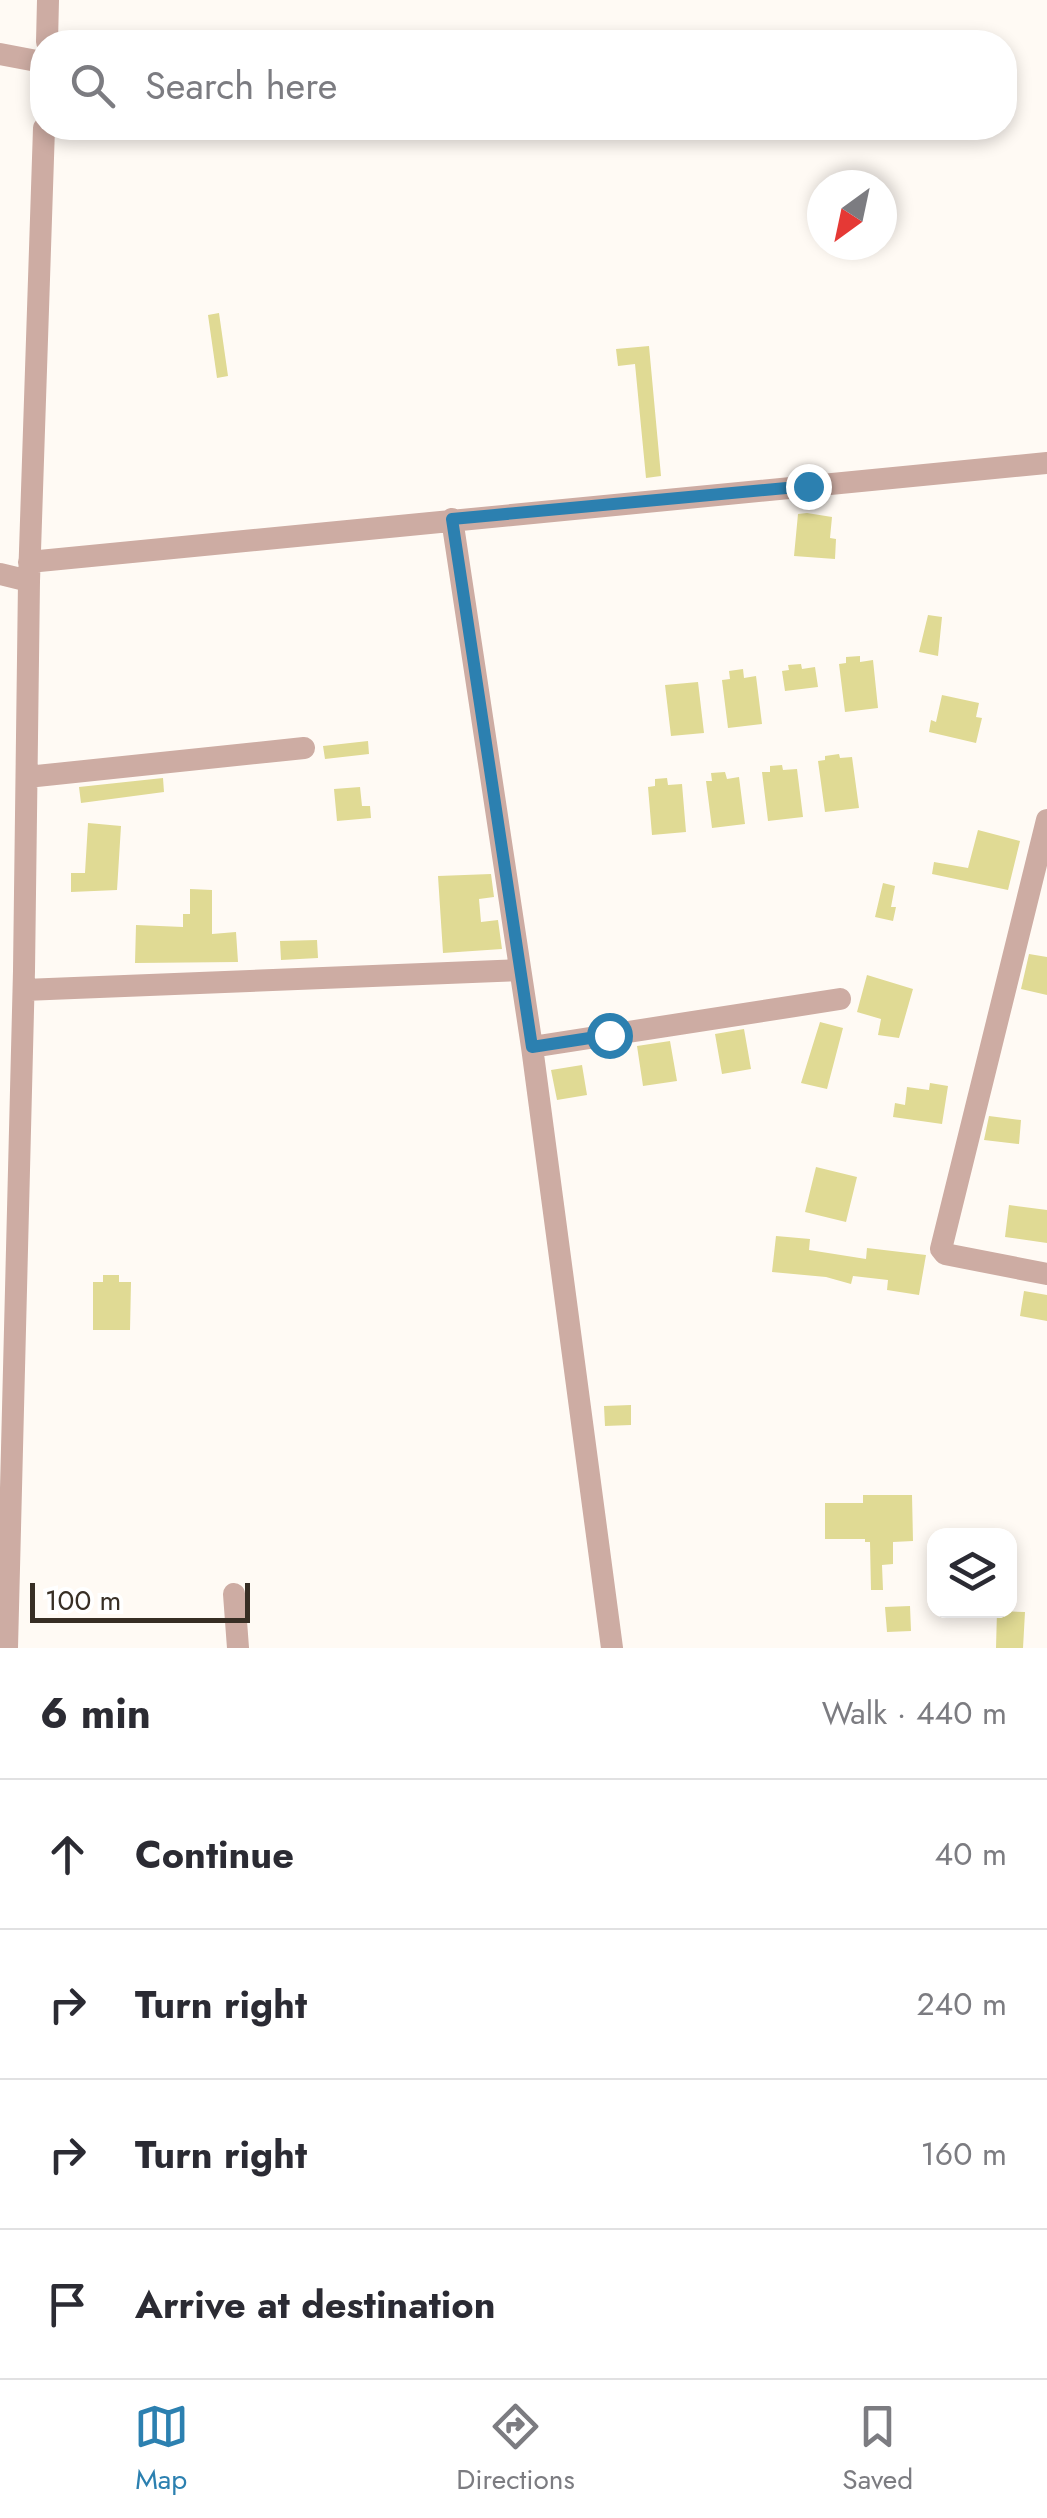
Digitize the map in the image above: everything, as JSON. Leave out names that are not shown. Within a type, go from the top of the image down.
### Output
[{"type":"street","points":[[47,30],[48,0]]},
{"type":"street","points":[[0,54],[30,60]]},
{"type":"street","points":[[7,1648],[24,980],[29,572],[44,140]]},
{"type":"street","points":[[0,574],[452,519],[1047,463]]},
{"type":"street","points":[[452,519],[532,1047],[612,1648]]},
{"type":"street","points":[[26,778],[304,748]]},
{"type":"street","points":[[1047,820],[941,1249],[945,1254],[1047,1274]]},
{"type":"street","points":[[0,963],[24,980],[520,970]]},
{"type":"street","points":[[532,1047],[840,1000]]},
{"type":"street","points":[[234,1594],[238,1648]]},
{"type":"building","points":[[219,313],[228,376],[217,378],[208,315]]},
{"type":"building","points":[[649,346],[661,476],[646,478],[635,364],[618,366],[616,349]]},
{"type":"building","points":[[798,514],[832,517],[830,538],[836,539],[835,559],[794,556]]},
{"type":"building","points":[[928,615],[942,617],[938,656],[919,652]]},
{"type":"building","points":[[860,656],[860,662],[873,660],[878,708],[845,712],[839,664],[846,663],[846,657]]},
{"type":"building","points":[[801,664],[802,669],[815,667],[818,687],[785,691],[782,671],[789,670],[788,665]]},
{"type":"building","points":[[743,669],[744,678],[756,676],[762,724],[728,728],[722,680],[730,679],[729,671]]},
{"type":"building","points":[[698,682],[704,733],[671,736],[665,685]]},
{"type":"building","points":[[942,695],[979,703],[976,717],[982,718],[976,743],[929,732],[931,720],[936,722]]},
{"type":"building","points":[[368,741],[369,754],[325,759],[323,746]]},
{"type":"building","points":[[839,754],[840,758],[852,757],[859,808],[825,812],[818,761]]},
{"type":"building","points":[[782,765],[783,770],[797,769],[803,817],[768,821],[762,772],[770,772],[770,766]]},
{"type":"building","points":[[725,772],[727,779],[739,777],[745,824],[712,828],[706,781],[712,781],[711,773]]},
{"type":"building","points":[[163,778],[164,792],[81,803],[79,787]]},
{"type":"building","points":[[667,778],[668,785],[682,784],[686,832],[652,835],[648,787],[655,786],[655,779]]},
{"type":"building","points":[[360,787],[362,806],[370,806],[371,818],[337,821],[334,789]]},
{"type":"building","points":[[88,823],[121,826],[117,890],[71,892],[71,873],[85,873]]},
{"type":"building","points":[[978,830],[1020,841],[1008,890],[932,874],[934,862],[968,868]]},
{"type":"building","points":[[491,874],[494,897],[479,899],[481,922],[498,920],[502,949],[443,953],[438,876]]},
{"type":"building","points":[[883,883],[895,886],[893,921],[875,917]]},
{"type":"building","points":[[190,889],[212,890],[212,934],[236,932],[238,962],[135,963],[136,925],[183,927],[183,914],[190,914]]},
{"type":"building","points":[[317,940],[318,958],[281,960],[280,941]]},
{"type":"building","points":[[1029,954],[1047,957],[1047,995],[1021,989]]},
{"type":"building","points":[[867,975],[913,989],[899,1038],[878,1035],[881,1019],[857,1012]]},
{"type":"building","points":[[820,1022],[843,1028],[827,1089],[801,1083]]},
{"type":"building","points":[[744,1029],[751,1069],[722,1074],[715,1034]]},
{"type":"building","points":[[670,1041],[677,1081],[643,1086],[637,1046]]},
{"type":"building","points":[[582,1065],[587,1095],[557,1100],[551,1070]]},
{"type":"building","points":[[930,1083],[948,1086],[942,1124],[893,1117],[895,1103],[905,1105],[907,1087],[929,1090]]},
{"type":"building","points":[[989,1116],[1021,1120],[1019,1144],[984,1140]]},
{"type":"building","points":[[816,1167],[857,1177],[846,1222],[805,1212]]},
{"type":"building","points":[[1009,1205],[1047,1210],[1047,1243],[1005,1237]]},
{"type":"building","points":[[776,1236],[810,1239],[809,1250],[866,1259],[867,1248],[926,1255],[919,1295],[887,1290],[888,1280],[853,1276],[851,1284],[826,1277],[772,1272]]},
{"type":"building","points":[[103,1275],[119,1275],[119,1282],[131,1282],[130,1330],[93,1330],[93,1282],[103,1282]]},
{"type":"building","points":[[1024,1291],[1047,1295],[1047,1321],[1020,1316]]},
{"type":"building","points":[[631,1405],[631,1425],[605,1426],[604,1406]]},
{"type":"building","points":[[863,1495],[912,1495],[913,1541],[893,1542],[893,1564],[882,1565],[883,1590],[871,1590],[870,1542],[825,1539],[825,1503],[863,1503]]},
{"type":"building","points":[[910,1606],[911,1631],[887,1632],[885,1607]]},
{"type":"building","points":[[1017,1612],[1025,1612],[1023,1648],[996,1648],[997,1618],[1017,1618]]},
{"type":"route","points":[[609,1035],[532,1047],[452,519],[808,486]]}]
